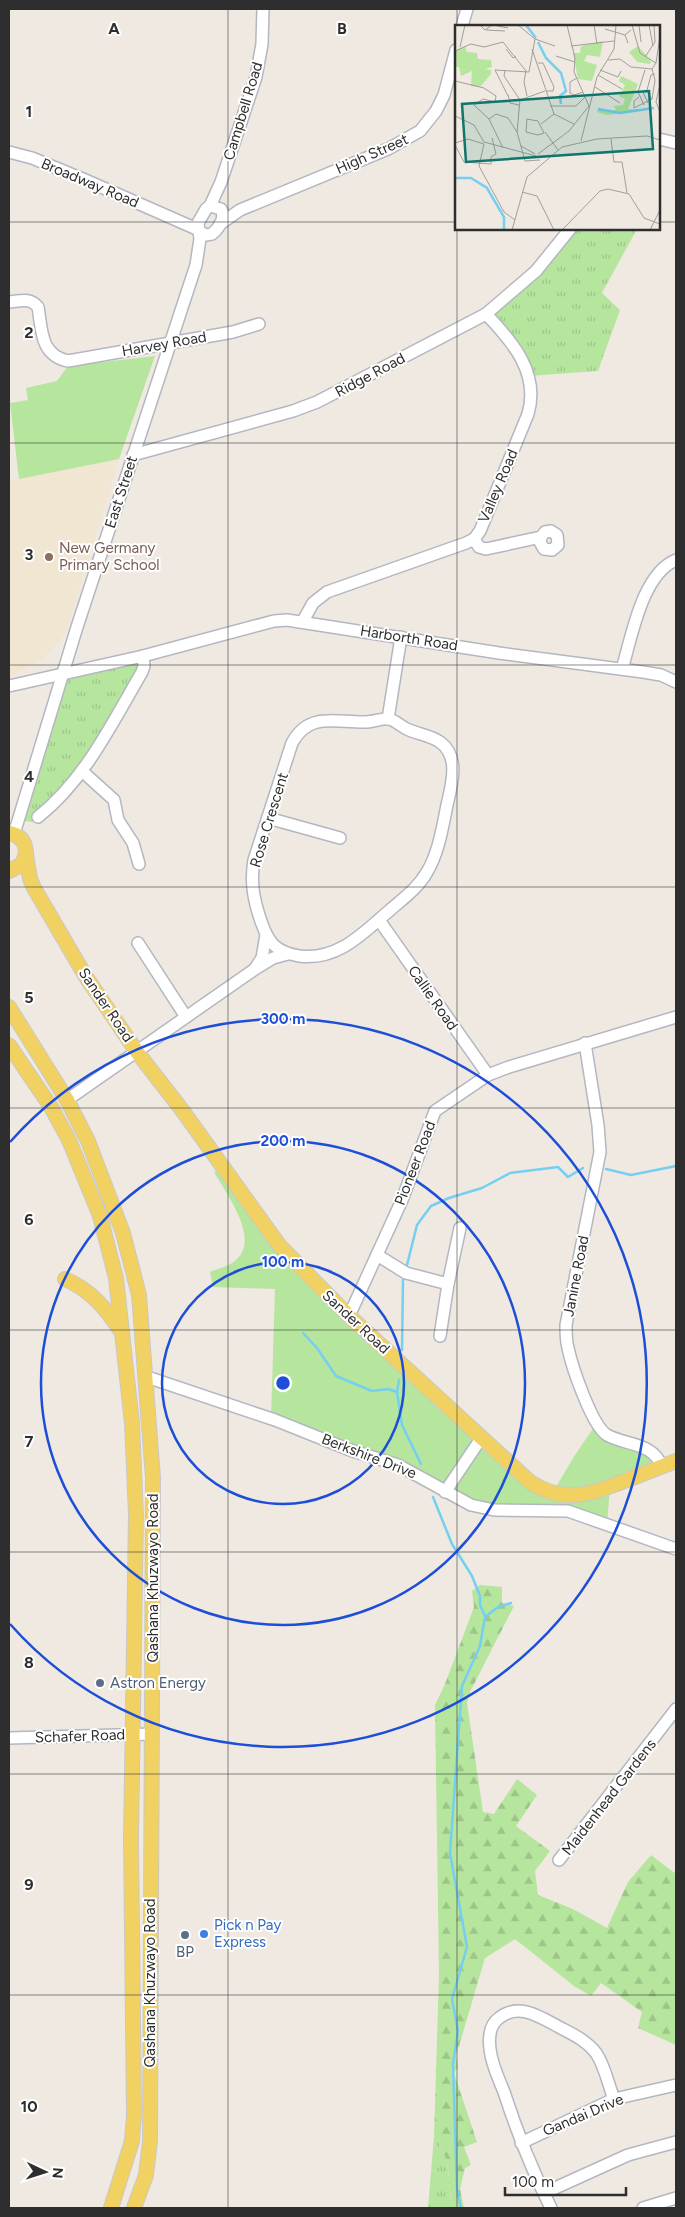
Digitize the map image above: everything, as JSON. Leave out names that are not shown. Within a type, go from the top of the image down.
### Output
[{"type":"main road","points":[[9,871],[21,866],[26,854],[24,842],[11,834]]},
{"type":"main road","name":"Sander Road","points":[[26,854],[30,879],[34,888],[86,977],[137,1052],[224,1168],[264,1226],[304,1272],[349,1316],[530,1482],[543,1490],[566,1496],[594,1493],[676,1461]]},
{"type":"main road","name":"Sander Road","points":[[9,871],[20,876],[34,888]]},
{"type":"main road","name":"Qashana Khuzwayo Road","points":[[9,1007],[67,1100],[88,1141],[124,1233],[136,1275],[143,1330],[153,1478],[150,2141],[146,2175],[134,2208]]},
{"type":"main road","name":"Qashana Khuzwayo Road","points":[[9,1045],[51,1107],[64,1132],[100,1216],[116,1278],[132,1423],[136,1515],[131,1838],[134,2115],[132,2141],[112,2208]]},
{"type":"main road","points":[[65,1279],[81,1286],[95,1297],[109,1312],[122,1333]]},
{"type":"street","name":"Campbell Road","points":[[214,210],[221,182],[256,77],[262,44],[263,9]]},
{"type":"street","points":[[462,25],[467,9]]},
{"type":"street","name":"High Street","points":[[220,224],[240,210],[388,150],[420,131],[436,111],[444,95],[455,54]]},
{"type":"street","points":[[660,139],[676,143]]},
{"type":"street","name":"Broadway Road","points":[[9,152],[32,158],[83,179],[206,235],[212,234]]},
{"type":"street","points":[[214,210],[223,217],[220,224]]},
{"type":"street","name":"High Street","points":[[214,210],[240,210]]},
{"type":"street","name":"Broadway Road","points":[[170,218],[188,219],[214,210]]},
{"type":"street","name":"East Street","points":[[196,265],[200,231],[198,223],[214,210]]},
{"type":"street","name":"East Street","points":[[11,834],[196,265],[212,234],[220,224]]},
{"type":"street","name":"Ridge Road","points":[[133,454],[302,408],[486,314],[536,271],[569,230]]},
{"type":"street","name":"Harvey Road","points":[[9,302],[28,301],[38,307],[46,348],[54,356],[68,361],[233,332],[259,324]]},
{"type":"street","name":"Valley Road","points":[[303,621],[313,603],[327,592],[466,543],[474,539],[480,531],[528,414],[531,398],[527,372],[518,350],[486,314]]},
{"type":"street","points":[[474,539],[479,547],[486,549],[541,536]]},
{"type":"street","points":[[622,669],[650,583],[663,568],[676,560]]},
{"type":"street","name":"Harborth Road","points":[[9,686],[143,656],[274,621],[303,621],[499,653],[622,669],[661,675],[676,682]]},
{"type":"street","points":[[67,1100],[273,958],[288,954],[307,957],[329,954],[356,940],[415,889],[428,871],[444,818],[453,768],[450,756],[441,743],[404,728],[395,720],[388,718],[401,637]]},
{"type":"street","points":[[38,817],[62,797],[82,771],[142,672],[144,666],[143,656]]},
{"type":"street","name":"Rose Crescent","points":[[288,954],[279,950],[266,935],[256,909],[252,881],[254,860],[292,743],[299,732],[319,721],[364,722],[388,718]]},
{"type":"street","points":[[82,771],[98,784],[116,804],[118,820],[133,843],[139,864]]},
{"type":"street","points":[[268,818],[340,838]]},
{"type":"street","name":"Callie Road","points":[[379,920],[488,1075]]},
{"type":"street","points":[[255,969],[262,958],[266,935]]},
{"type":"street","points":[[138,943],[186,1017]]},
{"type":"street","name":"Pioneer Road","points":[[349,1316],[402,1200],[432,1116],[441,1107],[488,1075],[508,1066],[676,1017]]},
{"type":"street","name":"Janine Road","points":[[585,1043],[598,1125],[600,1152],[566,1325],[567,1343],[584,1395],[600,1430],[614,1438],[649,1450],[656,1456],[662,1467]]},
{"type":"street","points":[[440,1336],[448,1284],[460,1228]]},
{"type":"street","points":[[377,1255],[406,1273],[448,1284]]},
{"type":"street","name":"Berkshire Drive","points":[[147,1377],[275,1420],[350,1450],[398,1465],[471,1505],[494,1510],[553,1510],[579,1514],[676,1548]]},
{"type":"street","points":[[445,1492],[482,1437]]},
{"type":"street","name":"Maidenhead Gardens","points":[[559,1860],[676,1710]]},
{"type":"street","name":"Schafer Road","points":[[9,1738],[152,1734]]},
{"type":"street","points":[[551,2208],[521,2143],[490,2049],[492,2028],[497,2020],[507,2013],[518,2010],[538,2016],[580,2038],[589,2045],[600,2059],[614,2098]]},
{"type":"street","name":"Gandai Drive","points":[[521,2143],[614,2098],[676,2085]]},
{"type":"street","points":[[544,2193],[628,2155],[676,2142]]},
{"type":"street","points":[[643,2208],[676,2198]]},
{"type":"shaded area","name":"New Germany Primary School","points":[[119,459],[66,633],[44,658],[9,677],[9,481]]},
{"type":"green space","points":[[569,230],[636,230],[602,293],[620,310],[598,371],[529,376],[487,314]]},
{"type":"green space","points":[[155,356],[119,459],[19,479],[10,403],[28,400],[26,388],[57,381],[68,366]]},
{"type":"green space","points":[[143,655],[145,662],[82,772],[38,818],[32,822],[18,820],[62,674]]},
{"type":"green space","points":[[224,1167],[250,1206],[416,1376],[553,1492],[596,1424],[637,1445],[662,1467],[610,1487],[607,1524],[579,1515],[495,1510],[430,1481],[271,1418],[275,1289],[213,1287],[210,1272],[232,1263],[238,1258],[243,1249],[245,1238],[238,1214],[214,1172]]},
{"type":"green space","points":[[480,1585],[502,1587],[502,1603],[514,1606],[470,1692],[467,1703],[483,1812],[494,1814],[517,1779],[537,1795],[516,1826],[550,1851],[535,1871],[538,1895],[573,1909],[607,1928],[628,1882],[651,1855],[676,1874],[676,2045],[638,2028],[642,2012],[601,1983],[591,1996],[574,1986],[515,1939],[485,1958],[456,2056],[458,2067],[454,2073],[477,2142],[464,2147],[471,2165],[465,2168],[460,2189],[464,2208],[452,2208],[447,2162],[440,2145],[434,2137],[439,1974],[435,1705],[445,1684],[474,1607],[472,1591]]},
{"type":"green space","points":[[434,2137],[440,2145],[447,2162],[452,2208],[428,2208]]},
{"type":"waterway","points":[[606,1169],[631,1175],[676,1166]]},
{"type":"waterway","points":[[407,1265],[417,1225],[431,1206],[449,1198],[482,1188],[510,1173],[558,1167],[568,1177],[583,1168]]},
{"type":"waterway","points":[[402,1350],[403,1280]]},
{"type":"waterway","points":[[303,1333],[317,1348],[336,1376],[372,1391],[388,1389],[397,1392],[402,1425],[421,1464]]},
{"type":"waterway","points":[[397,1392],[399,1380]]},
{"type":"waterway","points":[[433,1497],[452,1544],[472,1576],[485,1616]]},
{"type":"waterway","points":[[461,2208],[457,2189],[453,2064],[458,2031],[452,1999],[467,1947],[450,1853],[462,1686],[480,1646],[485,1617],[498,1607],[511,1603]]},
{"type":"place","name":"New Germany Primary School","points":[[49,557]]},
{"type":"place","name":"Astron Energy","points":[[100,1683]]},
{"type":"place","name":"Pick n Pay Express","points":[[204,1934]]},
{"type":"place","name":"BP","points":[[185,1935]]}]
